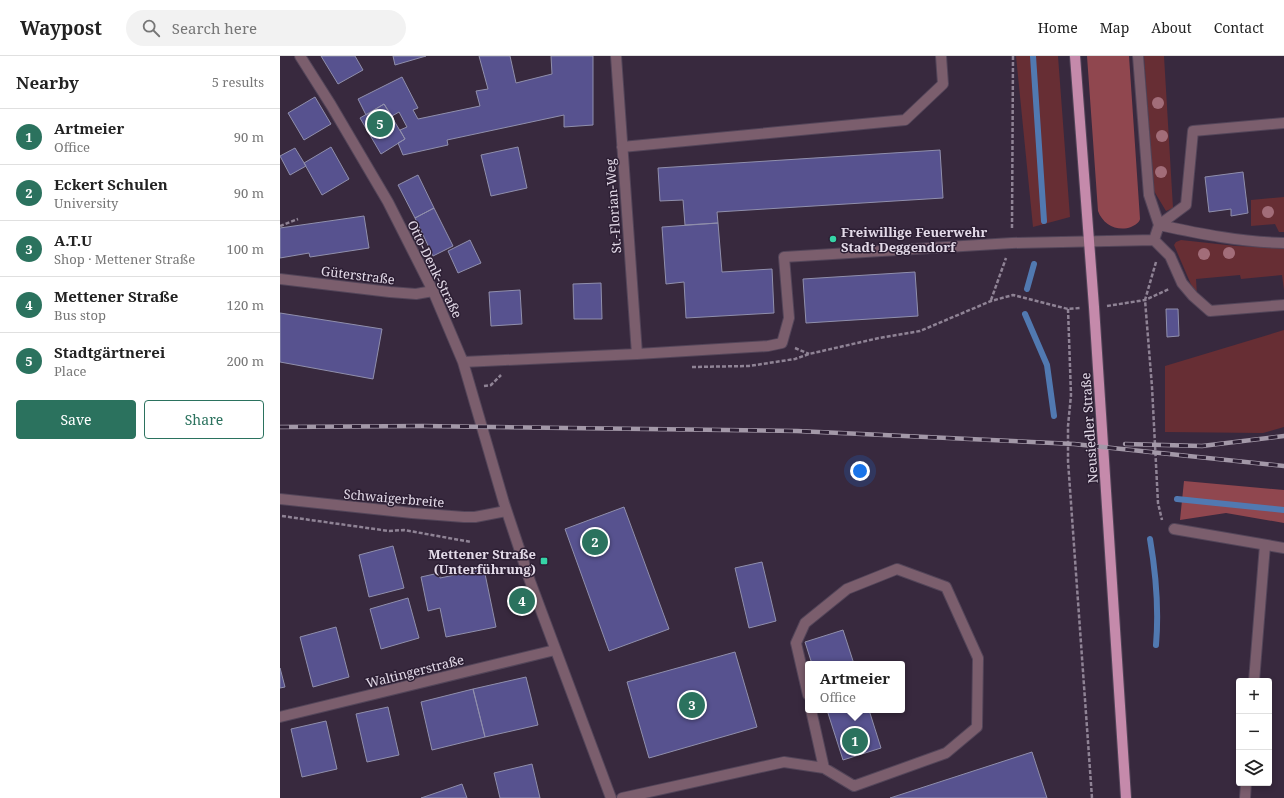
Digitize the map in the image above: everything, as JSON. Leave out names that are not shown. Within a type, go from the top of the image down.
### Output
[{"type":"main road","name":"Neusiedler Straße","points":[[1076,56],[1090,242],[1126,798]]},
{"type":"street","name":"Otto-Denk-Straße","points":[[300,56],[331,105],[388,202],[433,291],[463,362],[506,511],[530,581],[611,798]]},
{"type":"street","name":"St.-Florian-Weg","points":[[616,56],[637,354]]},
{"type":"street","points":[[622,147],[905,120],[943,84],[941,56]]},
{"type":"street","points":[[1138,56],[1149,195],[1159,225],[1157,243]]},
{"type":"street","points":[[1159,225],[1186,204],[1193,131],[1284,123]]},
{"type":"street","points":[[1159,225],[1201,234],[1248,241],[1284,243]]},
{"type":"street","points":[[463,362],[637,354],[768,346],[782,343],[789,318],[784,257],[1012,243],[1157,243],[1170,256],[1182,283],[1193,296],[1210,311],[1284,306]]},
{"type":"street","name":"Güterstraße","points":[[280,279],[390,292],[416,294],[433,291]]},
{"type":"street","name":"Schwaigerbreite","points":[[280,499],[412,514],[475,516],[506,511]]},
{"type":"street","points":[[1174,529],[1284,548]]},
{"type":"street","points":[[1254,678],[1265,545]]},
{"type":"street","points":[[622,798],[784,762],[824,768],[854,786],[946,753],[977,727],[978,658],[946,587],[897,569],[847,590],[806,623],[796,643],[805,682]]},
{"type":"street","name":"Waltingerstraße","points":[[280,717],[556,650]]},
{"type":"street","points":[[812,713],[824,768]]},
{"type":"street","points":[[1244,798],[1246,786]]},
{"type":"path","points":[[991,301],[1012,243],[1013,56]]},
{"type":"path","points":[[280,226],[298,219]]},
{"type":"path","points":[[1157,243],[1145,300],[1152,387],[1158,503],[1164,528],[1174,529]]},
{"type":"path","points":[[809,354],[920,330],[991,301],[1014,295],[1068,309],[1145,300],[1182,283]]},
{"type":"path","points":[[1068,309],[1071,395],[1068,426],[1068,461],[1092,798]]},
{"type":"path","points":[[280,516],[389,531],[404,530],[471,542]]},
{"type":"shaded area","points":[[1016,56],[1058,56],[1070,217],[1033,227]]},
{"type":"shaded area","points":[[1087,56],[1129,56],[1140,219],[1139,222],[1131,227],[1121,229],[1107,224],[1100,216],[1098,211]]},
{"type":"shaded area","points":[[1144,56],[1164,56],[1173,208],[1166,211],[1154,191]]},
{"type":"shaded area","points":[[1284,197],[1284,232],[1279,232],[1275,224],[1251,226],[1251,200]]},
{"type":"shaded area","points":[[1181,240],[1236,246],[1284,248],[1284,290],[1282,275],[1241,279],[1240,275],[1196,279],[1197,295],[1174,245],[1176,242]]},
{"type":"shaded area","points":[[1284,330],[1284,427],[1263,433],[1165,432],[1165,366]]},
{"type":"shaded area","points":[[1184,481],[1284,490],[1284,523],[1226,513],[1180,520]]},
{"type":"building","points":[[321,56],[355,56],[363,70],[338,84]]},
{"type":"building","points":[[393,56],[426,56],[395,65]]},
{"type":"building","points":[[479,56],[510,56],[516,83],[552,74],[551,56],[593,56],[593,125],[564,127],[564,115],[447,140],[448,145],[403,155],[398,143],[405,139],[400,130],[407,127],[399,112],[392,116],[384,104],[366,115],[358,99],[402,77],[418,108],[413,110],[418,119],[480,106],[476,91],[488,89]]},
{"type":"building","points":[[315,97],[331,124],[304,140],[288,113]]},
{"type":"building","points":[[384,104],[405,139],[381,154],[360,118]]},
{"type":"building","points":[[331,147],[349,179],[322,195],[304,163]]},
{"type":"building","points":[[518,147],[527,188],[491,196],[481,155]]},
{"type":"building","points":[[295,148],[306,166],[290,175],[280,156]]},
{"type":"building","points":[[940,150],[943,198],[717,212],[718,223],[685,225],[683,200],[660,201],[658,168]]},
{"type":"building","points":[[1243,172],[1248,213],[1231,216],[1231,209],[1209,212],[1205,177]]},
{"type":"building","points":[[418,175],[434,208],[415,218],[398,185]]},
{"type":"building","points":[[434,208],[453,246],[433,256],[415,218]]},
{"type":"building","points":[[364,216],[369,248],[310,257],[309,253],[280,258],[280,228]]},
{"type":"building","points":[[718,223],[722,272],[772,269],[774,313],[686,318],[684,282],[666,284],[662,227]]},
{"type":"building","points":[[470,240],[481,263],[458,273],[448,251]]},
{"type":"building","points":[[915,272],[918,316],[806,323],[803,279]]},
{"type":"building","points":[[601,283],[602,319],[574,319],[573,284]]},
{"type":"building","points":[[520,290],[522,324],[491,326],[489,292]]},
{"type":"building","points":[[1166,309],[1178,309],[1179,336],[1167,337]]},
{"type":"building","points":[[280,313],[382,329],[373,379],[280,362]]},
{"type":"building","points":[[624,507],[669,629],[609,651],[565,529]]},
{"type":"building","points":[[393,546],[404,588],[369,597],[359,555]]},
{"type":"building","points":[[762,562],[776,621],[749,628],[735,568]]},
{"type":"building","points":[[484,569],[496,627],[446,637],[440,608],[428,611],[421,577],[439,573],[440,578]]},
{"type":"building","points":[[408,598],[419,638],[381,649],[370,609]]},
{"type":"building","points":[[336,627],[349,677],[313,687],[300,637]]},
{"type":"building","points":[[843,630],[853,661],[811,661],[805,642]]},
{"type":"building","points":[[735,652],[757,727],[649,758],[627,682]]},
{"type":"building","points":[[280,668],[285,687],[280,688]]},
{"type":"building","points":[[526,677],[538,725],[485,737],[473,689]]},
{"type":"building","points":[[473,689],[485,737],[432,750],[421,702]]},
{"type":"building","points":[[388,707],[399,755],[367,762],[356,714]]},
{"type":"building","points":[[828,713],[870,713],[881,748],[843,760]]},
{"type":"building","points":[[326,721],[337,769],[302,777],[291,729]]},
{"type":"building","points":[[1032,752],[1047,798],[890,798]]},
{"type":"building","points":[[532,764],[540,798],[500,798],[494,773]]},
{"type":"building","points":[[462,784],[467,798],[421,798]]},
{"type":"waterway","points":[[1033,56],[1044,221]]},
{"type":"waterway","points":[[1027,289],[1034,264]]},
{"type":"waterway","points":[[1025,314],[1047,365],[1054,416]]},
{"type":"waterway","points":[[1177,499],[1284,510]]},
{"type":"waterway","points":[[1150,539],[1156,592],[1156,645]]},
{"type":"railway","points":[[280,427],[423,426],[797,431],[1074,444],[1284,466]]},
{"type":"railway","points":[[1125,444],[1202,446],[1284,436]]},
{"type":"place","name":"Stadtgärtnerei","points":[[380,124]]},
{"type":"place","name":"Freiwillige Feuerwehr Stadt Deggendorf","points":[[833,239]]},
{"type":"place","name":"Eckert Schulen","points":[[595,542]]},
{"type":"place","name":"Mettener Straße (Unterführung)","points":[[544,561]]},
{"type":"place","name":"Mettener Straße","points":[[522,601]]},
{"type":"place","name":"A.T.U","points":[[692,705]]},
{"type":"place","name":"Artmeier","points":[[855,741]]}]
